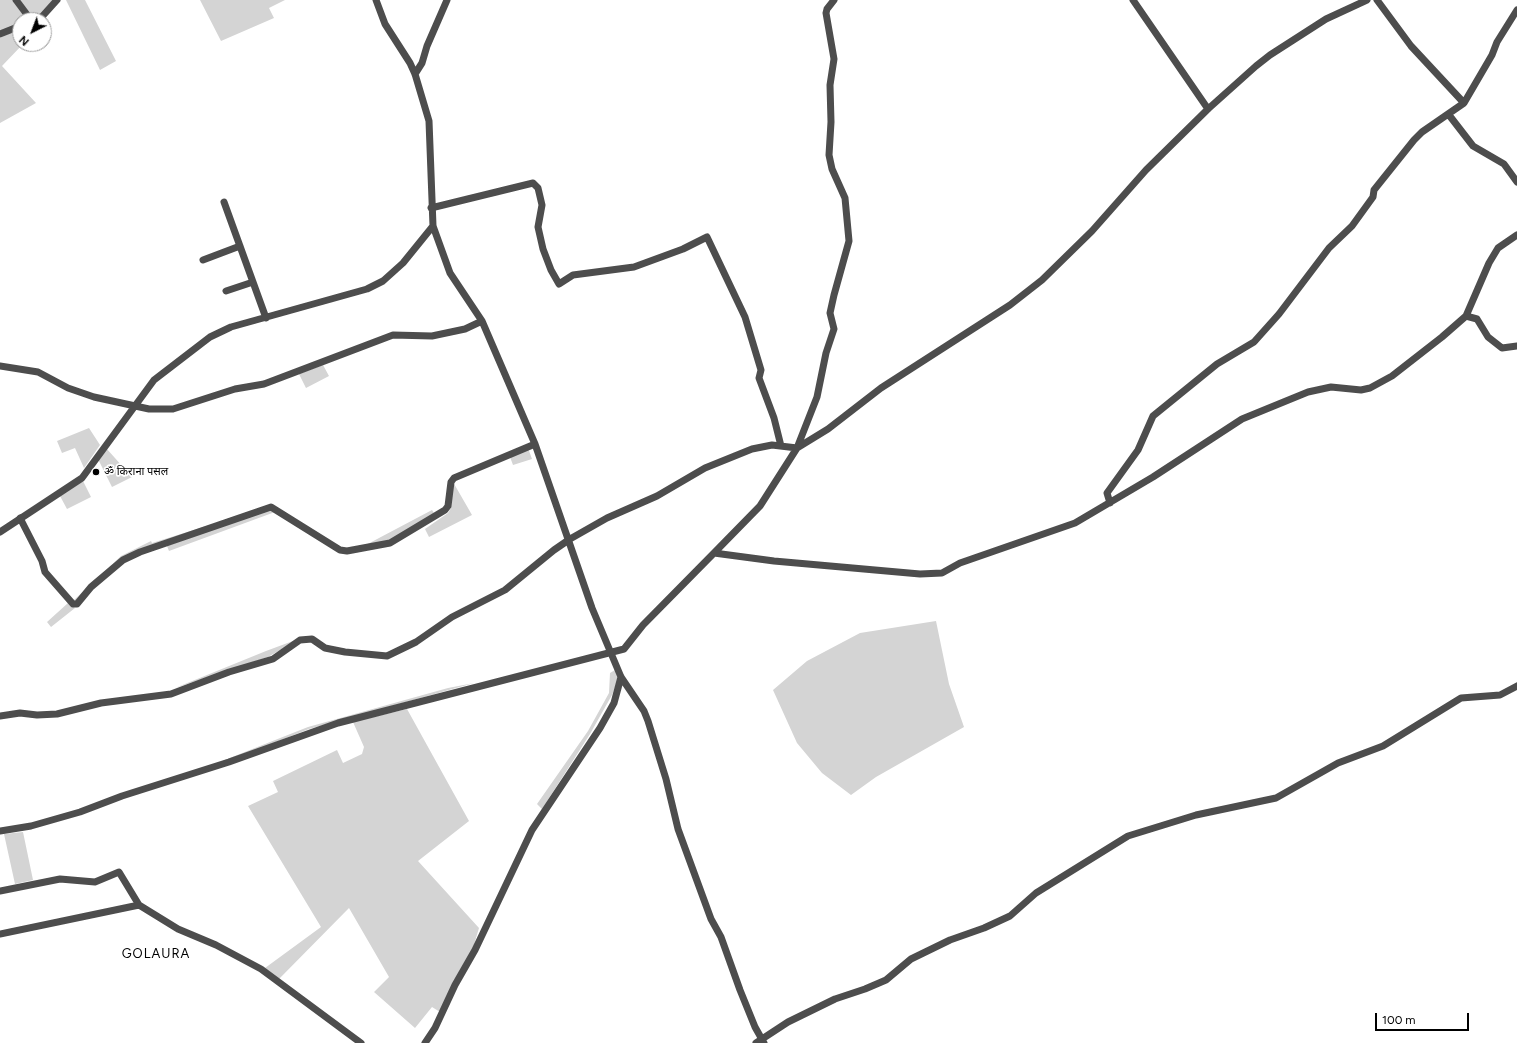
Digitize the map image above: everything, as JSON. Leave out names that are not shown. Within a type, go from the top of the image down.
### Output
[{"type":"street","points":[[16,0],[25,12]]},
{"type":"street","points":[[46,12],[57,0]]},
{"type":"street","points":[[376,0],[385,24],[410,63],[415,74],[429,121],[431,208],[433,226],[450,273],[482,321],[535,444],[570,539],[592,608],[621,677],[644,711],[666,779],[678,829],[711,920],[721,937],[760,1042],[788,1022],[835,999],[864,990],[886,980],[912,959],[950,940],[984,928],[1010,916],[1036,893],[1128,836],[1196,815],[1276,798],[1338,763],[1383,746],[1461,698],[1500,695],[1517,686]]},
{"type":"street","points":[[415,74],[422,63],[427,46],[447,0]]},
{"type":"street","points":[[0,831],[31,826],[80,812],[122,796],[229,762],[338,723],[610,651],[624,649],[643,625],[760,506],[797,448],[817,397],[826,353],[834,329],[830,313],[849,241],[845,198],[832,168],[829,155],[831,122],[830,85],[834,59],[826,13],[827,9],[834,0]]},
{"type":"street","points":[[1133,0],[1208,109]]},
{"type":"street","points":[[0,716],[20,713],[37,715],[58,714],[101,703],[171,694],[229,672],[273,659],[300,640],[312,639],[326,648],[344,652],[387,656],[416,642],[452,617],[505,590],[554,550],[570,539],[607,518],[657,496],[705,468],[752,449],[772,445],[797,448],[828,429],[881,388],[999,313],[1042,280],[1092,231],[1146,170],[1208,109],[1270,55],[1326,19],[1367,0]]},
{"type":"street","points":[[1377,0],[1411,46],[1464,103]]},
{"type":"street","points":[[1110,503],[1107,493],[1138,450],[1152,416],[1217,364],[1254,342],[1279,314],[1329,248],[1352,226],[1372,197],[1374,190],[1414,140],[1422,132],[1449,115],[1464,103],[1492,55],[1497,42],[1517,10]]},
{"type":"street","points":[[0,34],[12,29]]},
{"type":"street","points":[[1449,115],[1473,146],[1504,164],[1517,182]]},
{"type":"street","points":[[431,208],[533,183],[538,188],[542,205],[538,227],[543,249],[551,270],[559,284],[573,275],[634,267],[682,249],[707,237],[745,317],[761,370],[759,378],[774,418],[781,446]]},
{"type":"street","points":[[224,202],[266,318]]},
{"type":"street","points":[[0,532],[82,478],[134,405],[154,380],[210,337],[231,328],[367,289],[380,282],[403,263],[433,226]]},
{"type":"street","points":[[714,553],[774,561],[882,572],[920,574],[942,573],[960,563],[1075,523],[1110,503],[1242,420],[1308,392],[1331,386],[1361,390],[1370,388],[1411,362],[1466,316],[1489,264],[1498,248],[1517,235]]},
{"type":"street","points":[[203,260],[240,246]]},
{"type":"street","points":[[226,292],[253,282]]},
{"type":"street","points":[[1466,316],[1477,319],[1488,337],[1502,348],[1517,346]]},
{"type":"street","points":[[0,366],[38,372],[68,388],[94,397],[149,409],[172,409],[235,389],[264,384],[393,334],[432,336],[465,329],[482,321]]},
{"type":"street","points":[[20,518],[46,572],[73,604],[77,604],[91,587],[123,560],[140,552],[271,507],[340,550],[347,551],[390,544],[445,510],[448,506],[451,482],[454,478],[535,444]]},
{"type":"street","points":[[425,1043],[435,1028],[532,830],[600,728],[614,703],[621,677]]},
{"type":"street","points":[[0,891],[60,879],[95,882],[119,872],[139,906],[178,929],[216,945],[261,968],[361,1043]]},
{"type":"street","points":[[0,934],[139,906]]},
{"type":"shaded area","points":[[0,0],[12,0],[21,12],[12,12],[12,27],[0,32]]},
{"type":"shaded area","points":[[20,0],[55,0],[43,12],[27,12]]},
{"type":"shaded area","points":[[66,0],[85,0],[116,61],[100,70]]},
{"type":"shaded area","points":[[200,0],[285,0],[269,8],[274,18],[221,41]]},
{"type":"shaded area","points":[[12,32],[12,52],[15,52],[2,66],[36,103],[0,123],[0,38]]},
{"type":"shaded area","points":[[323,365],[329,376],[306,388],[299,374]]},
{"type":"shaded area","points":[[89,428],[100,445],[84,468],[75,448],[62,453],[57,441]]},
{"type":"shaded area","points":[[106,448],[132,477],[112,487],[98,459]]},
{"type":"shaded area","points":[[528,448],[532,459],[513,465],[510,457]]},
{"type":"shaded area","points":[[83,481],[91,497],[67,509],[60,496]]},
{"type":"shaded area","points":[[453,482],[472,515],[429,537],[425,529],[448,513],[451,508]]},
{"type":"shaded area","points":[[268,510],[275,512],[169,551],[167,546]]},
{"type":"shaded area","points":[[432,510],[434,513],[389,542],[362,547]]},
{"type":"shaded area","points":[[216,523],[139,550],[76,602],[74,600],[121,556],[151,541],[152,543]]},
{"type":"shaded area","points":[[68,603],[75,608],[51,627],[47,622]]},
{"type":"shaded area","points":[[936,621],[949,684],[964,727],[876,777],[851,795],[822,773],[797,743],[773,690],[807,661],[860,633]]},
{"type":"shaded area","points":[[301,638],[268,657],[175,688],[266,651]]},
{"type":"shaded area","points":[[615,670],[619,676],[612,695],[590,734],[542,809],[537,804],[588,731],[609,693],[610,673]]},
{"type":"shaded area","points":[[474,683],[309,729],[235,758],[222,761],[308,727],[448,688]]},
{"type":"shaded area","points":[[407,709],[469,821],[418,861],[479,928],[473,948],[440,1012],[432,1007],[415,1028],[374,992],[389,977],[349,908],[279,979],[265,968],[321,927],[248,806],[278,792],[273,781],[337,750],[343,763],[362,754],[364,747],[353,722]]},
{"type":"shaded area","points":[[23,832],[33,880],[15,884],[4,834]]},
{"type":"place","name":"ॐ किराना पसल","points":[[96,472]]},
{"type":"district","name":"GOLAURA","points":[[156,954]]}]
